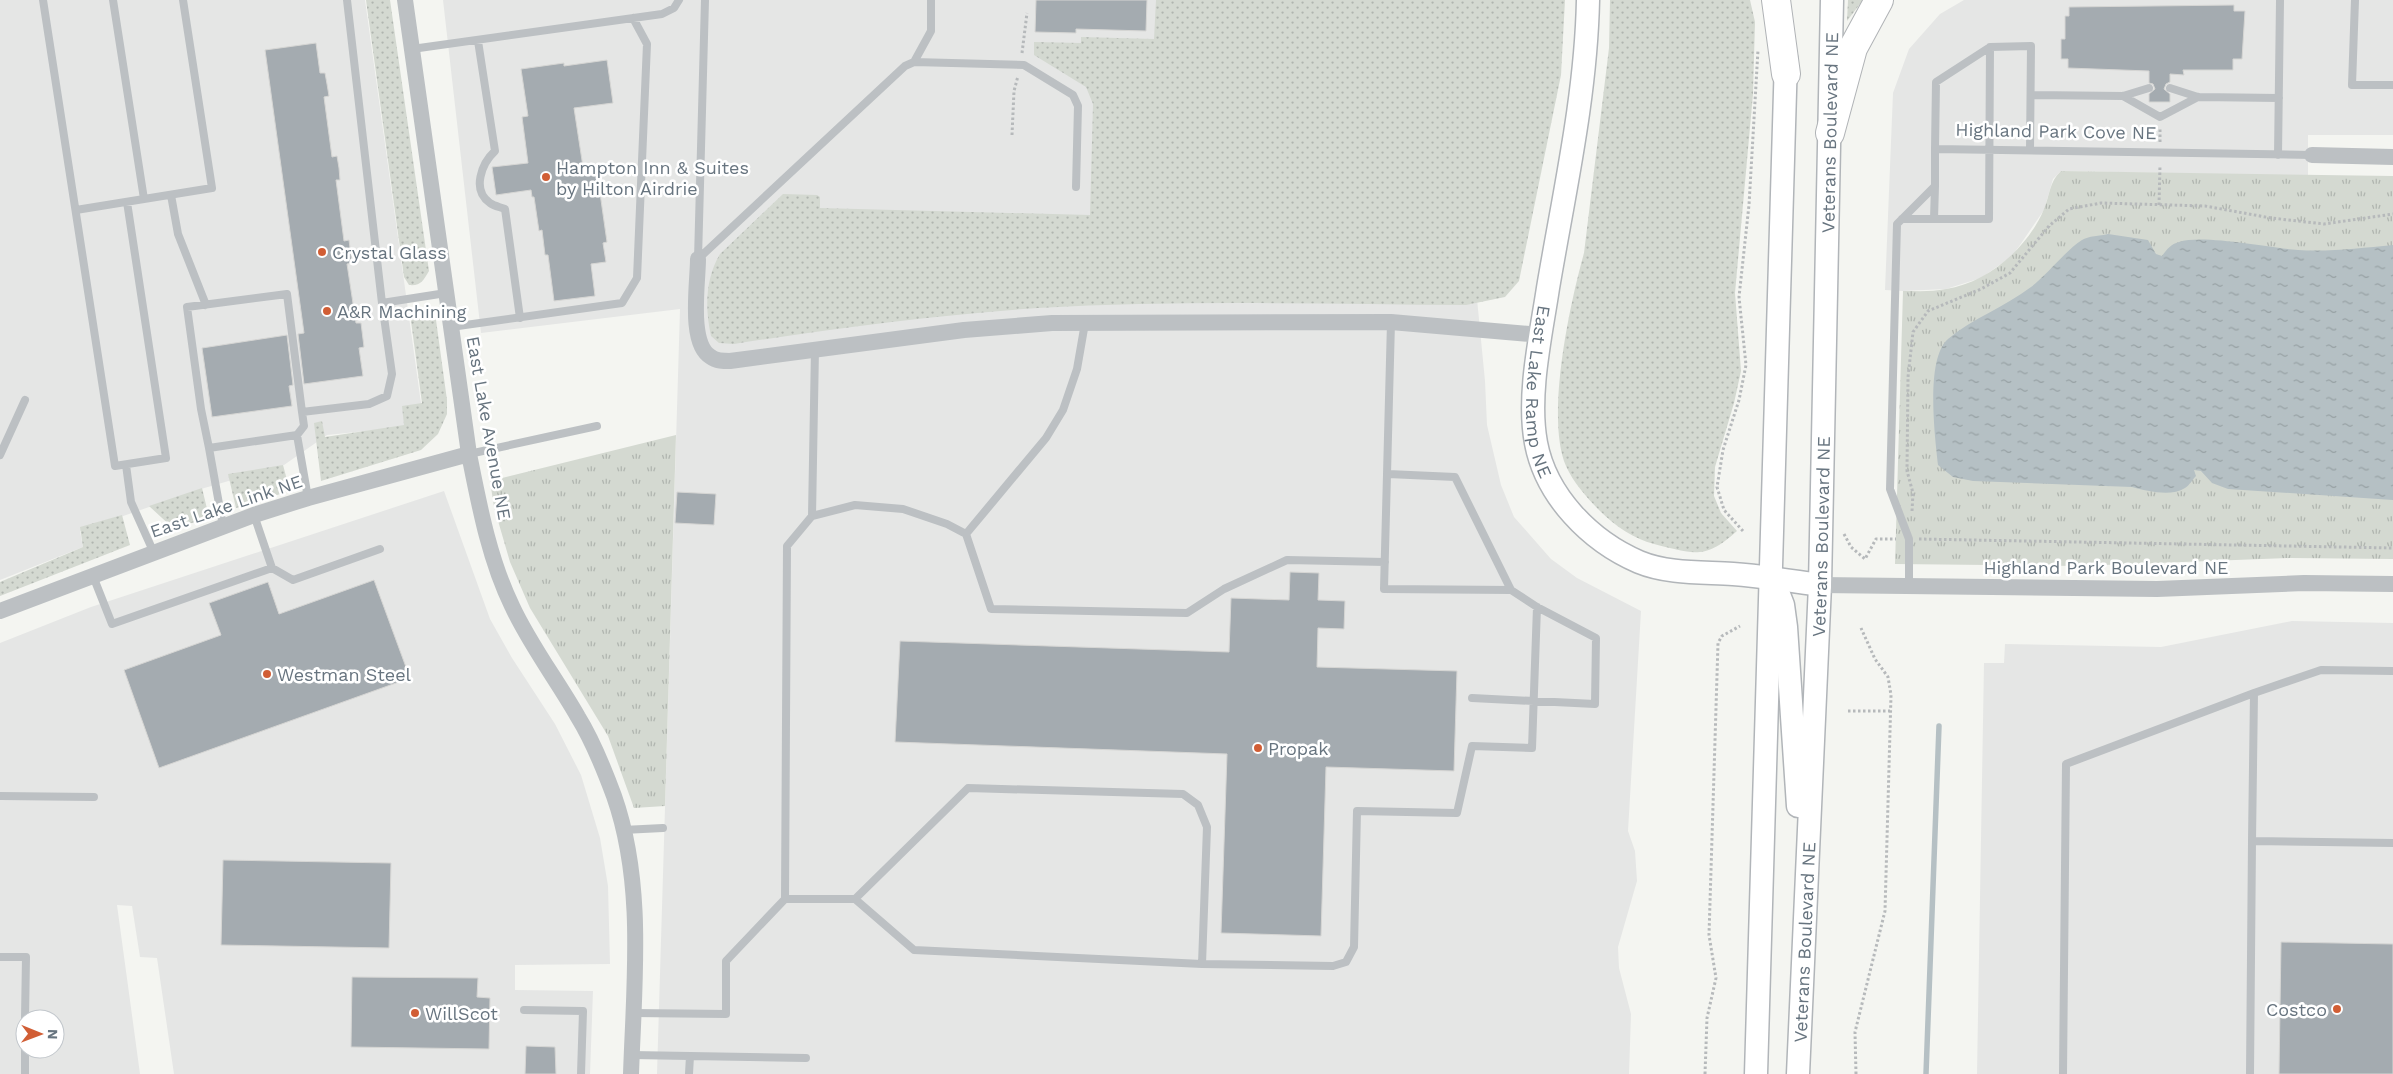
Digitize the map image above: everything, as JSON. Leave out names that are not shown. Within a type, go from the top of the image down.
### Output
[{"type":"highway","points":[[1776,0],[1786,74]]},
{"type":"highway","points":[[1830,133],[1853,48],[1879,0]]},
{"type":"main road","name":"East Lake Ramp NE","points":[[1588,0],[1587,35],[1581,87],[1541,335],[1534,414],[1536,443],[1546,474],[1567,508],[1588,530],[1611,548],[1640,562],[1688,572],[1771,577],[1820,585]]},
{"type":"main road","points":[[1756,1074],[1788,0]]},
{"type":"main road","name":"Veterans Boulevard NE","points":[[1798,1074],[1820,585],[1832,0]]},
{"type":"main road","points":[[1771,577],[1783,605],[1806,903]]},
{"type":"street","name":"East Lake Avenue NE","points":[[405,0],[469,454],[492,553],[511,606],[580,719],[614,798],[623,830],[634,896],[631,1074]]},
{"type":"street","name":"Highland Park Cove NE","points":[[2312,155],[2393,157]]},
{"type":"street","points":[[698,259],[696,331],[699,343],[711,357],[730,361],[964,330],[1085,323],[1391,322],[1541,335]]},
{"type":"street","name":"East Lake Link NE","points":[[0,611],[254,515],[308,498],[469,454]]},
{"type":"street","name":"Highland Park Boulevard NE","points":[[1820,585],[2157,589],[2304,583],[2393,584]]},
{"type":"lane","points":[[43,0],[115,466],[166,458],[126,202]]},
{"type":"lane","points":[[113,0],[144,199]]},
{"type":"lane","points":[[76,210],[212,188],[183,0]]},
{"type":"lane","points":[[302,412],[369,404],[387,396],[392,374],[347,0]]},
{"type":"lane","points":[[412,49],[662,14],[674,8],[679,0]]},
{"type":"lane","points":[[698,259],[705,0]]},
{"type":"lane","points":[[914,62],[931,31],[931,0]]},
{"type":"lane","points":[[2355,0],[2352,85],[2393,85]]},
{"type":"lane","points":[[2278,155],[2280,1]]},
{"type":"lane","points":[[451,327],[622,303],[637,278],[647,44],[633,18]]},
{"type":"lane","points":[[478,41],[495,151],[485,160],[480,176],[482,193],[489,203],[505,209],[520,318]]},
{"type":"lane","points":[[1936,149],[1936,82],[1990,47],[2031,46],[2030,150]]},
{"type":"lane","points":[[1902,219],[1989,219],[1990,47]]},
{"type":"lane","points":[[698,259],[905,66],[914,62],[1024,65],[1073,95],[1078,106],[1076,187]]},
{"type":"lane","points":[[2031,96],[2124,96],[2149,88]]},
{"type":"lane","points":[[2170,88],[2198,97],[2279,98]]},
{"type":"lane","points":[[2124,96],[2160,117],[2198,97]]},
{"type":"lane","name":"Highland Park Cove NE","points":[[1934,219],[1936,149],[2312,155]]},
{"type":"lane","points":[[1909,587],[1909,539],[1890,490],[1897,224],[1934,186]]},
{"type":"lane","points":[[171,195],[178,234],[206,305]]},
{"type":"lane","points":[[210,448],[297,435],[304,426],[286,294],[187,307],[201,409],[210,448],[223,526]]},
{"type":"lane","points":[[382,303],[446,294]]},
{"type":"lane","points":[[1391,322],[1384,589],[1511,590]]},
{"type":"lane","points":[[966,534],[1046,438],[1063,410],[1077,369],[1085,323]]},
{"type":"lane","points":[[812,516],[815,349]]},
{"type":"lane","points":[[0,455],[25,400]]},
{"type":"lane","points":[[469,454],[597,426]]},
{"type":"lane","points":[[297,435],[308,498]]},
{"type":"lane","points":[[126,465],[131,502],[154,553]]},
{"type":"lane","points":[[1388,474],[1455,477],[1511,590],[1536,608],[1596,638],[1595,704],[1472,698]]},
{"type":"lane","points":[[633,1013],[726,1014],[726,961],[785,899],[787,546],[812,516],[855,505],[903,509],[946,524],[966,534],[991,609],[1186,613],[1224,589],[1287,560],[1385,562]]},
{"type":"lane","points":[[254,515],[272,568],[294,580],[380,549]]},
{"type":"lane","points":[[93,576],[112,624],[272,568]]},
{"type":"lane","points":[[785,899],[855,899],[914,950],[1202,964],[1333,966],[1346,962],[1354,947],[1357,811],[1457,813],[1472,746],[1532,748],[1536,608]]},
{"type":"lane","points":[[2062,1074],[2066,764],[2254,693],[2321,670],[2393,671]]},
{"type":"lane","points":[[2250,1074],[2254,693]]},
{"type":"lane","points":[[855,899],[968,788],[1183,794],[1198,805],[1207,827],[1202,964]]},
{"type":"lane","points":[[0,796],[94,797]]},
{"type":"lane","points":[[623,830],[663,828]]},
{"type":"lane","points":[[2252,841],[2393,843]]},
{"type":"lane","points":[[0,957],[26,957],[25,1009]]},
{"type":"lane","points":[[524,1010],[583,1011],[581,1074]]},
{"type":"lane","points":[[632,1055],[806,1058]]},
{"type":"lane","points":[[689,1074],[690,1056]]},
{"type":"lane","points":[[25,1059],[25,1074]]},
{"type":"path","points":[[1743,531],[1724,510],[1717,487],[1723,450],[1739,400],[1746,365],[1739,290],[1749,206],[1759,41]]},
{"type":"path","points":[[2159,205],[2160,117]]},
{"type":"path","points":[[1909,539],[1914,500],[1907,471],[1908,377],[1913,332],[1928,311],[1981,289],[2010,273],[2049,226],[2069,209],[2101,203],[2205,206],[2271,218],[2324,224],[2393,214]]},
{"type":"path","points":[[1844,534],[1851,547],[1865,560],[1876,539],[2393,548]]},
{"type":"path","points":[[1705,1074],[1707,1018],[1716,978],[1709,935],[1718,643],[1722,636],[1740,626]]},
{"type":"path","points":[[1856,1074],[1856,1032],[1885,911],[1890,711],[1888,677],[1875,659],[1861,628]]},
{"type":"path","points":[[1848,711],[1890,711]]},
{"type":"shaded area","points":[[0,0],[365,0],[424,425],[327,435],[284,465],[201,489],[80,531],[83,547],[0,580]]},
{"type":"shaded area","points":[[443,0],[1509,0],[1474,268],[1485,381],[1487,425],[1501,485],[1514,517],[1551,559],[1577,578],[1641,611],[1628,831],[1635,851],[1637,881],[1618,947],[1619,968],[1631,1014],[1629,1074],[657,1074],[680,309],[481,333]]},
{"type":"shaded area","points":[[1964,0],[2393,0],[2393,135],[2308,135],[2308,176],[2061,171],[2053,179],[2044,210],[2020,245],[2011,257],[1981,278],[1946,289],[1885,290],[1893,93],[1909,49],[1940,14]]},
{"type":"shaded area","points":[[444,491],[490,619],[512,658],[555,724],[581,775],[600,838],[608,886],[610,964],[515,965],[515,990],[593,991],[590,1074],[174,1074],[157,958],[140,957],[132,906],[117,905],[140,1074],[0,1074],[0,643],[91,607]]},
{"type":"shaded area","points":[[2292,621],[2393,623],[2393,1074],[1977,1074],[1984,663],[2004,663],[2005,644],[2161,647]]},
{"type":"green space","points":[[366,0],[390,0],[429,271],[423,280],[416,285],[409,285],[404,277]]},
{"type":"green space","points":[[1156,0],[1565,0],[1561,75],[1519,281],[1505,297],[1466,305],[1252,303],[1038,308],[848,327],[734,344],[719,343],[711,336],[707,305],[709,284],[711,274],[720,254],[783,194],[817,195],[820,197],[820,208],[1090,215],[1093,104],[1086,87],[1034,55],[1034,42],[1081,43],[1081,37],[1154,39]]},
{"type":"green space","points":[[1610,0],[1750,0],[1755,22],[1753,94],[1735,293],[1741,371],[1734,403],[1715,467],[1714,496],[1721,513],[1737,531],[1716,547],[1699,552],[1689,552],[1647,542],[1612,522],[1576,484],[1566,466],[1560,445],[1558,420],[1562,360],[1572,301],[1584,253],[1609,48]]},
{"type":"green space","points":[[1848,0],[1863,0],[1847,21]]},
{"type":"green space","points":[[2061,171],[2393,176],[2393,559],[2290,558],[2078,566],[1895,564],[1903,291],[1946,289],[1976,279],[1991,271],[2017,250],[2028,237],[2044,209],[2052,184]]},
{"type":"green space","points":[[417,314],[426,314],[436,320],[447,400],[447,414],[438,434],[421,450],[321,481],[314,423],[322,421],[325,437],[404,425],[402,406],[422,403],[411,321]]},
{"type":"green space","points":[[676,435],[665,806],[634,808],[608,736],[530,608],[510,562],[494,507],[490,481]]},
{"type":"green space","points":[[283,465],[290,491],[236,508],[228,474]]},
{"type":"green space","points":[[202,488],[209,517],[174,529],[149,506]]},
{"type":"green space","points":[[122,515],[130,545],[0,596],[0,582],[83,547],[80,527]]},
{"type":"water","points":[[2108,234],[2148,240],[2156,254],[2162,256],[2174,244],[2190,240],[2220,240],[2286,249],[2310,250],[2393,245],[2393,500],[2228,489],[2212,483],[2201,471],[2194,470],[2196,476],[2186,487],[2179,491],[2166,493],[2132,487],[1973,481],[1953,477],[1938,465],[1933,399],[1934,380],[1936,363],[1941,349],[1948,339],[2031,287],[2070,249],[2082,240]]},
{"type":"building","points":[[1036,0],[1147,0],[1146,31],[1076,29],[1076,33],[1035,32]]},
{"type":"building","points":[[2234,5],[2234,11],[2245,11],[2242,59],[2233,59],[2233,70],[2183,70],[2184,75],[2170,74],[2170,82],[2166,84],[2164,89],[2170,94],[2170,102],[2149,102],[2149,94],[2155,89],[2153,84],[2149,83],[2149,71],[2068,68],[2068,59],[2061,59],[2061,39],[2065,39],[2065,16],[2069,16],[2069,7]]},
{"type":"building","points":[[316,43],[320,73],[325,73],[329,96],[324,97],[332,157],[337,156],[339,168],[340,180],[336,180],[344,241],[349,240],[352,263],[347,264],[356,323],[361,323],[364,347],[359,348],[363,376],[304,384],[298,334],[304,333],[265,50]]},
{"type":"building","name":"Hampton Inn & Suites by Hilton Airdrie","points":[[607,60],[613,103],[574,108],[583,167],[596,165],[607,242],[603,243],[606,262],[591,264],[595,296],[554,301],[548,255],[545,255],[542,230],[539,231],[534,197],[532,197],[531,190],[496,195],[492,167],[528,163],[522,117],[528,116],[521,69]]},
{"type":"building","points":[[287,335],[293,385],[289,386],[292,406],[212,417],[202,348]]},
{"type":"building","points":[[677,492],[716,494],[714,525],[675,523]]},
{"type":"building","name":"Propak","points":[[1290,572],[1319,573],[1318,600],[1345,601],[1344,629],[1318,628],[1317,667],[1457,671],[1454,771],[1326,767],[1321,936],[1221,933],[1227,754],[895,742],[900,641],[1229,652],[1231,598],[1289,600]]},
{"type":"building","name":"Westman Steel","points":[[374,580],[410,678],[159,768],[124,670],[221,635],[209,603],[268,582],[279,614]]},
{"type":"building","points":[[223,860],[391,863],[389,948],[221,945]]},
{"type":"building","name":"Costco","points":[[2281,942],[2393,944],[2393,1074],[2279,1074]]},
{"type":"building","name":"WillScot","points":[[352,977],[478,978],[477,997],[490,998],[489,1049],[351,1047]]},
{"type":"building","points":[[526,1046],[555,1047],[556,1074],[525,1074]]},
{"type":"waterway","points":[[1926,1074],[1939,726]]},
{"type":"place","name":"Hampton Inn & Suites by Hilton Airdrie","points":[[546,177]]},
{"type":"place","name":"Crystal Glass","points":[[322,252]]},
{"type":"place","name":"A&R Machining","points":[[327,311]]},
{"type":"place","name":"Westman Steel","points":[[267,674]]},
{"type":"place","name":"Propak","points":[[1258,748]]},
{"type":"place","name":"Costco","points":[[2337,1009]]},
{"type":"place","name":"WillScot","points":[[415,1013]]}]
